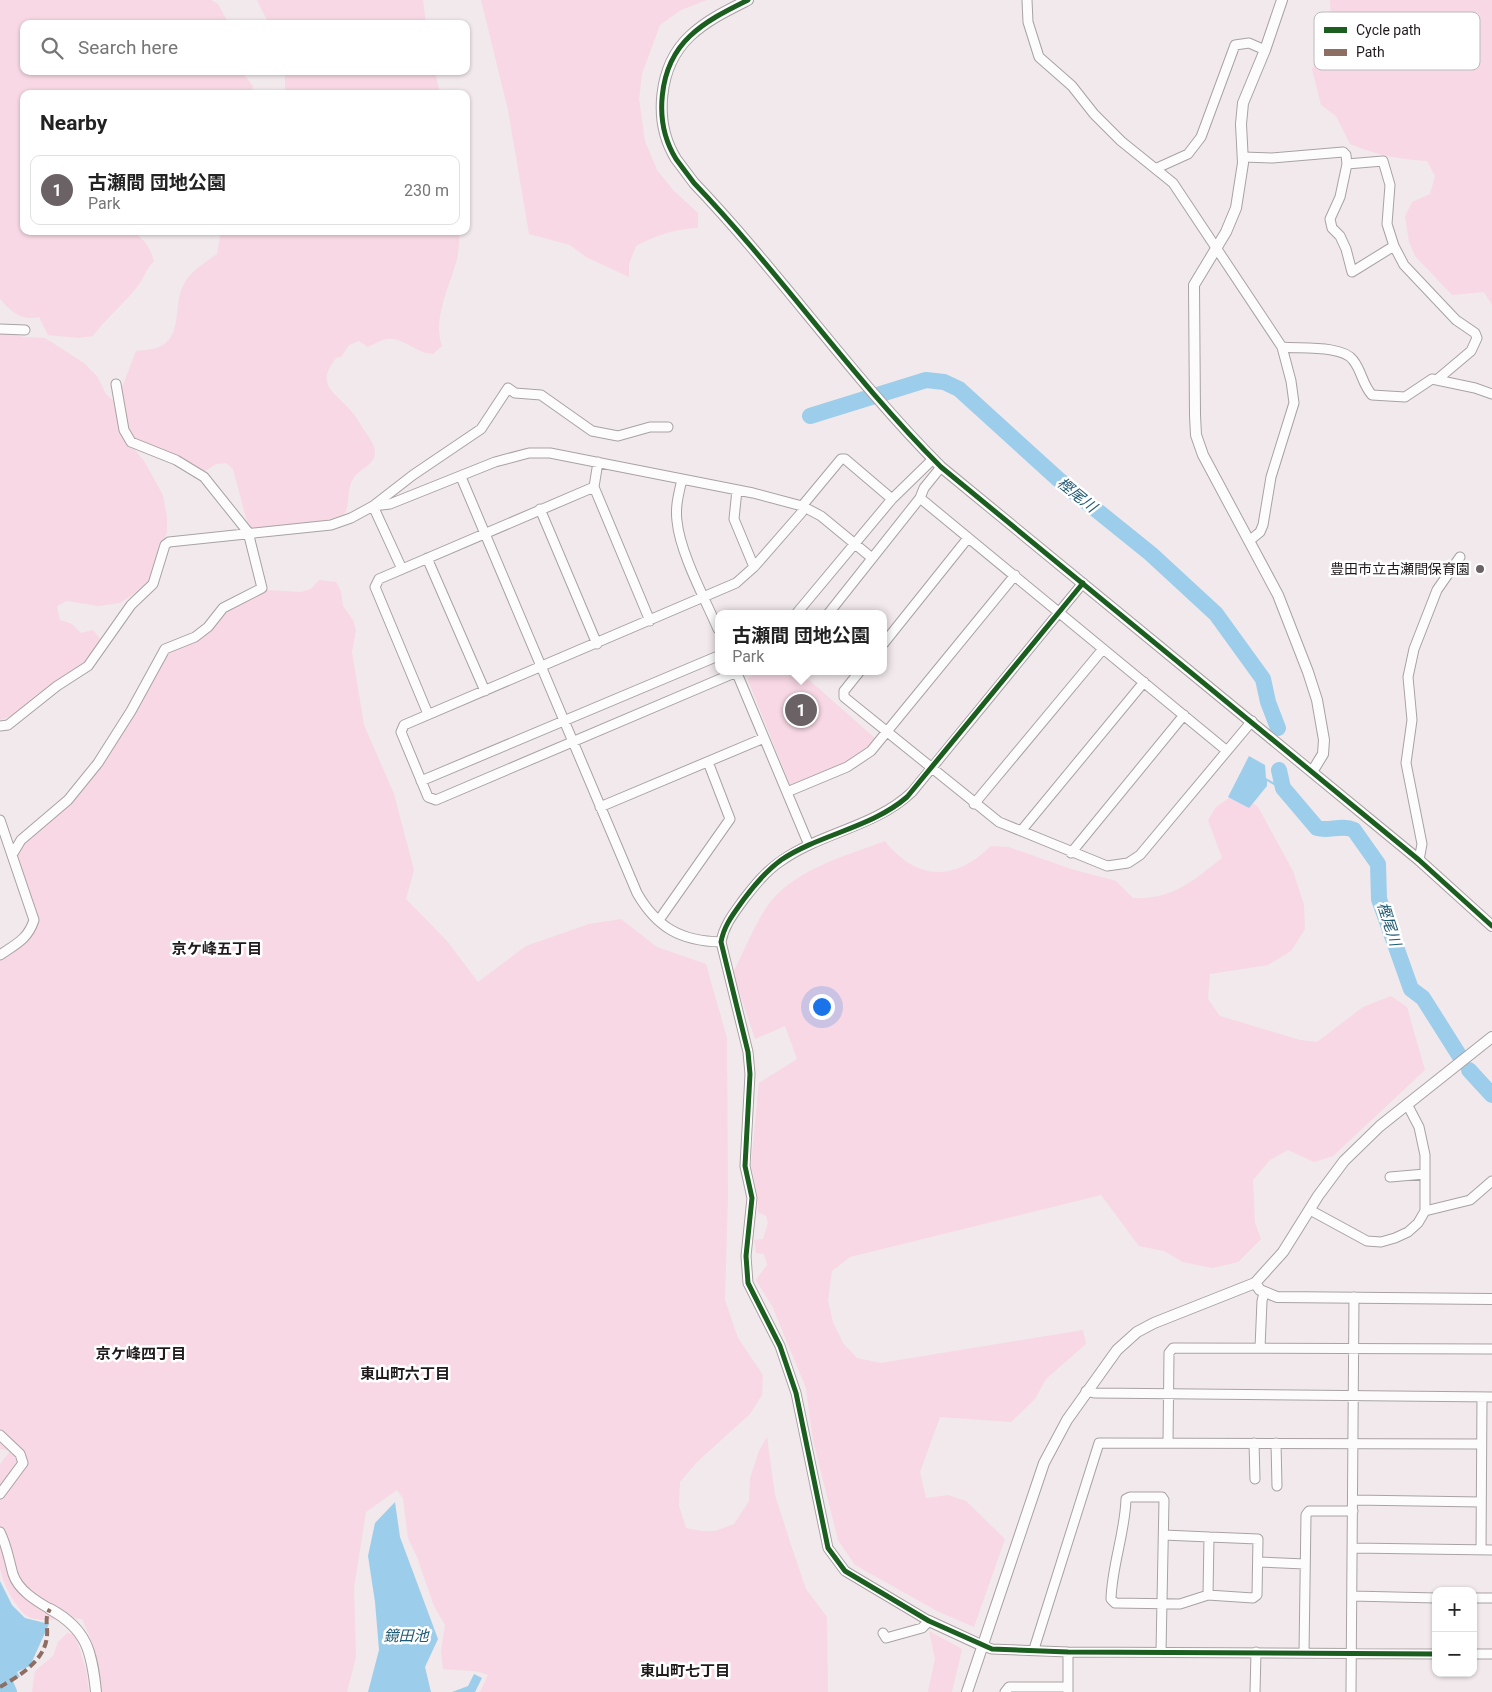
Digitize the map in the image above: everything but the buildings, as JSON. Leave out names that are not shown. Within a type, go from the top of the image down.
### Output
[{"type":"street","points":[[748,0],[722,12],[701,26],[675,54],[663,86],[661,110],[666,134],[675,158],[694,183],[907,432],[941,467],[1419,860],[1492,926]]},
{"type":"street","points":[[1027,0],[1028,22],[1039,57],[1072,86],[1094,114],[1121,141],[1174,183],[1206,235],[1282,347],[1292,381],[1294,403],[1271,477],[1263,525],[1260,532],[1249,541]]},
{"type":"street","points":[[1282,0],[1265,50],[1243,102],[1241,124],[1243,157],[1240,191],[1236,208],[1217,249],[1194,285],[1193,340],[1196,435],[1203,455],[1284,609],[1318,700],[1324,747],[1320,761],[1312,772]]},
{"type":"street","points":[[1156,168],[1188,154],[1201,137],[1235,45],[1249,43],[1265,50]]},
{"type":"street","points":[[1243,157],[1272,158],[1342,152],[1346,155],[1347,164],[1340,197],[1330,219],[1332,228],[1340,236],[1346,249],[1352,272],[1394,246]]},
{"type":"street","points":[[1347,164],[1384,161],[1390,185],[1387,224],[1394,246],[1404,265],[1456,320],[1475,333],[1477,338],[1472,351],[1466,353],[1439,378]]},
{"type":"street","points":[[0,328],[25,330]]},
{"type":"street","points":[[1282,347],[1346,354],[1354,360],[1364,386],[1372,395],[1405,396],[1432,378],[1439,378],[1492,394]]},
{"type":"street","points":[[12,855],[21,840],[68,800],[98,762],[136,702],[165,649],[195,637],[208,627],[223,608],[262,588],[248,532],[204,477],[176,460],[131,442],[124,430],[116,384]]},
{"type":"street","points":[[0,726],[8,725],[57,686],[88,666],[131,605],[153,584],[165,545],[169,542],[338,523],[373,506],[413,474],[481,429],[508,388],[516,393],[541,395],[592,431],[618,436],[650,427],[668,427]]},
{"type":"street","points":[[373,506],[390,504],[495,462],[528,453],[550,453],[737,490],[802,506],[822,516],[872,558]]},
{"type":"street","points":[[731,675],[436,800],[428,798],[400,729],[404,725],[428,714],[597,644],[736,583],[754,566],[802,512],[802,506],[841,459],[845,459],[892,499]]},
{"type":"street","points":[[799,610],[892,499],[933,459]]},
{"type":"street","points":[[598,462],[594,487],[650,621]]},
{"type":"street","points":[[831,610],[920,498],[924,488],[941,467]]},
{"type":"street","points":[[461,476],[637,893],[667,928],[689,939],[721,942]]},
{"type":"street","points":[[682,479],[676,503],[677,523],[684,549],[715,622]]},
{"type":"street","points":[[428,714],[375,587],[379,579],[594,487]]},
{"type":"street","points":[[737,490],[734,519],[754,566]]},
{"type":"street","points":[[920,498],[1227,751]]},
{"type":"street","points":[[373,506],[402,569]]},
{"type":"street","points":[[540,509],[597,644]]},
{"type":"street","points":[[887,639],[968,538]]},
{"type":"street","points":[[1419,860],[1422,844],[1406,763],[1412,720],[1408,677],[1414,649],[1437,590],[1460,557]]},
{"type":"street","points":[[427,558],[485,691]]},
{"type":"street","points":[[787,792],[859,761],[887,733],[1015,575]]},
{"type":"street","points":[[1083,583],[912,792],[876,818],[809,845],[782,860],[756,883],[726,925],[721,942],[748,1052],[750,1074],[745,1166],[752,1198],[746,1256],[748,1283],[780,1346],[796,1393],[828,1548],[845,1572],[929,1621],[992,1649],[1034,1649],[1068,1652],[1432,1654]]},
{"type":"street","points":[[974,804],[1103,648]]},
{"type":"street","points":[[421,781],[715,657]]},
{"type":"street","points":[[739,675],[809,845]]},
{"type":"street","points":[[857,675],[844,691],[844,697],[991,817],[1071,853],[1107,866],[1133,860],[1140,855],[1252,721]]},
{"type":"street","points":[[1021,831],[1144,682]]},
{"type":"street","points":[[1071,853],[1184,715]]},
{"type":"street","points":[[600,807],[764,738]]},
{"type":"street","points":[[659,920],[730,819],[708,762]]},
{"type":"street","points":[[0,820],[34,920],[30,933],[0,955]]},
{"type":"street","points":[[0,946],[16,944]]},
{"type":"street","points":[[967,1692],[1044,1463],[1053,1444],[1086,1391],[1117,1350],[1137,1332],[1154,1323],[1202,1306],[1255,1283],[1274,1264],[1344,1161],[1366,1137],[1492,1037]]},
{"type":"street","points":[[1310,1210],[1366,1241],[1381,1242],[1408,1232],[1418,1223],[1425,1211],[1425,1155],[1418,1127],[1407,1104]]},
{"type":"street","points":[[1390,1177],[1425,1174]]},
{"type":"street","points":[[1425,1211],[1470,1200],[1492,1181]]},
{"type":"street","points":[[1255,1283],[1264,1293],[1277,1297],[1492,1299]]},
{"type":"street","points":[[1260,1348],[1264,1293]]},
{"type":"street","points":[[1351,1692],[1354,1500],[1354,1297]]},
{"type":"street","points":[[1168,1442],[1169,1353],[1173,1348],[1492,1349]]},
{"type":"street","points":[[1086,1391],[1094,1393],[1492,1397]]},
{"type":"street","points":[[1481,1550],[1482,1397]]},
{"type":"street","points":[[0,1435],[20,1454],[23,1463],[0,1494]]},
{"type":"street","points":[[1034,1649],[1099,1442],[1481,1444]]},
{"type":"street","points":[[1254,1443],[1255,1479]]},
{"type":"street","points":[[1276,1443],[1277,1486]]},
{"type":"street","points":[[1161,1652],[1162,1604],[1164,1536],[1164,1500],[1162,1497],[1130,1497],[1126,1499],[1125,1520],[1112,1587],[1111,1599],[1115,1603],[1162,1604],[1186,1603],[1208,1595],[1255,1597],[1259,1541],[1256,1538],[1164,1536]]},
{"type":"street","points":[[1354,1500],[1481,1502]]},
{"type":"street","points":[[1304,1653],[1306,1515],[1308,1513],[1353,1511]]},
{"type":"street","points":[[0,1532],[5,1542],[14,1576],[27,1594],[68,1619],[79,1630],[87,1646],[96,1692]]},
{"type":"street","points":[[1208,1595],[1209,1537]]},
{"type":"street","points":[[1353,1548],[1492,1550]]},
{"type":"street","points":[[1258,1562],[1305,1564]]},
{"type":"street","points":[[1352,1596],[1432,1598]]},
{"type":"street","points":[[1477,1598],[1492,1598]]},
{"type":"street","points":[[883,1633],[886,1638],[922,1628],[929,1621]]},
{"type":"street","points":[[1005,1692],[1009,1686],[1068,1690],[1068,1652]]},
{"type":"street","points":[[1255,1692],[1256,1652]]},
{"type":"street","points":[[1477,1654],[1492,1654]]},
{"type":"shaded area","points":[[0,0],[211,0],[218,4],[227,20],[20,20],[20,75],[244,75],[253,86],[252,90],[20,90],[20,235],[137,235],[146,243],[154,261],[137,287],[93,336],[79,338],[48,335],[39,317],[27,318],[21,316],[8,308],[0,299]]},
{"type":"shaded area","points":[[257,0],[423,0],[426,20],[267,20]]},
{"type":"shaded area","points":[[481,0],[707,0],[681,10],[660,25],[642,74],[639,99],[645,141],[657,170],[674,191],[698,213],[698,228],[666,233],[636,246],[629,264],[629,277],[586,257],[570,245],[529,234],[508,110]]},
{"type":"shaded area","points":[[1330,0],[1492,0],[1492,305],[1484,292],[1452,295],[1415,256],[1409,242],[1405,216],[1412,202],[1430,194],[1435,176],[1427,161],[1388,156],[1350,144],[1336,116],[1321,105],[1312,69],[1314,65],[1314,70],[1480,70],[1480,12],[1330,12]]},
{"type":"shaded area","points":[[285,75],[436,75],[439,90],[285,90]]},
{"type":"shaded area","points":[[220,235],[460,235],[457,259],[443,302],[439,325],[439,336],[442,346],[433,354],[393,339],[382,340],[368,347],[359,341],[349,345],[341,357],[336,358],[327,375],[327,382],[330,388],[355,416],[375,448],[372,462],[351,483],[344,515],[321,521],[249,529],[233,469],[226,463],[216,464],[202,473],[131,438],[122,420],[121,390],[136,351],[157,348],[166,343],[174,329],[180,295],[185,282],[192,273],[217,254]]},
{"type":"shaded area","points":[[5,332],[24,337],[45,338],[84,363],[97,376],[106,394],[117,404],[119,430],[144,461],[163,495],[167,517],[167,532],[150,583],[120,603],[98,606],[67,601],[57,606],[60,620],[72,624],[81,633],[93,630],[102,641],[87,663],[9,717],[0,720],[0,333]]},
{"type":"shaded area","points":[[319,580],[336,582],[341,591],[343,606],[353,620],[356,630],[352,652],[364,725],[394,794],[414,870],[406,899],[447,941],[478,982],[526,946],[589,924],[621,919],[657,947],[706,964],[727,1038],[728,1197],[725,1300],[738,1338],[763,1375],[762,1395],[750,1414],[696,1463],[680,1482],[679,1506],[686,1528],[715,1531],[734,1524],[749,1501],[750,1478],[759,1451],[767,1437],[775,1495],[791,1545],[806,1589],[827,1617],[828,1692],[480,1692],[488,1675],[472,1671],[443,1669],[441,1652],[445,1625],[434,1606],[417,1557],[408,1538],[403,1498],[397,1490],[366,1512],[354,1588],[356,1657],[347,1692],[101,1692],[95,1654],[82,1619],[42,1620],[29,1617],[19,1608],[7,1588],[0,1568],[0,1464],[10,1451],[0,1449],[0,958],[29,939],[35,927],[36,918],[31,896],[15,857],[22,841],[61,811],[123,729],[148,690],[153,673],[166,652],[198,640],[208,633],[226,610],[265,590],[301,592],[311,589]]},
{"type":"shaded area","points":[[753,675],[804,675],[876,739],[868,748],[848,762],[793,787],[790,785],[748,680]]},
{"type":"shaded area","points":[[1232,796],[1244,797],[1258,807],[1293,871],[1304,905],[1305,929],[1291,951],[1268,965],[1210,974],[1208,999],[1220,1016],[1300,1040],[1317,1042],[1363,1007],[1391,996],[1407,1007],[1425,1070],[1333,1156],[1314,1162],[1288,1150],[1270,1160],[1253,1180],[1255,1223],[1261,1239],[1238,1262],[1212,1268],[1183,1262],[1164,1251],[1139,1246],[1101,1195],[850,1257],[832,1271],[828,1300],[833,1322],[843,1343],[857,1358],[881,1363],[1083,1330],[1086,1344],[1046,1379],[1035,1399],[1011,1422],[940,1417],[920,1472],[926,1498],[948,1495],[966,1501],[1005,1539],[974,1627],[937,1611],[855,1565],[838,1540],[813,1440],[806,1388],[772,1306],[756,1280],[767,1265],[764,1254],[756,1253],[754,1240],[763,1239],[768,1223],[766,1216],[758,1212],[758,1197],[751,1165],[759,1083],[797,1059],[785,1026],[755,1039],[733,973],[761,916],[777,895],[804,874],[820,866],[885,841],[903,859],[923,870],[934,872],[957,869],[975,860],[991,846],[1009,847],[1071,869],[1116,881],[1133,898],[1147,898],[1159,896],[1181,887],[1222,858],[1208,820],[1216,807]]},
{"type":"shaded area","points":[[929,1631],[962,1649],[952,1692],[928,1692],[935,1659]]},
{"type":"shaded area","points":[[67,1633],[75,1634],[86,1670],[89,1692],[32,1692],[35,1671],[53,1656],[58,1642]]},
{"type":"water","points":[[1249,756],[1265,765],[1266,778],[1280,786],[1279,788],[1267,781],[1267,786],[1249,808],[1228,797]]},
{"type":"water","name":"鏡田池","points":[[395,1502],[400,1537],[438,1639],[425,1667],[431,1692],[368,1692],[379,1650],[375,1602],[368,1556],[375,1523]]},
{"type":"water","points":[[0,1581],[12,1605],[25,1618],[49,1624],[30,1666],[17,1672],[20,1677],[0,1685]]},
{"type":"water","points":[[474,1674],[482,1678],[475,1692],[452,1692],[468,1686]]},
{"type":"waterway","name":"樫尾川","points":[[810,416],[926,380],[944,382],[959,389],[1058,479],[1151,554],[1216,614],[1263,679],[1268,702],[1278,728]]},
{"type":"waterway","name":"樫尾川","points":[[1279,770],[1283,788],[1317,828],[1349,828],[1354,830],[1378,864],[1379,899],[1411,989],[1423,998],[1459,1055]]},
{"type":"waterway","name":"樫尾川","points":[[1469,1070],[1492,1095]]},
{"type":"waterway","points":[[5,1683],[9,1692]]},
{"type":"marked path","points":[[0,1687],[30,1667],[41,1653],[47,1636],[47,1619],[50,1609]]},
{"type":"cycle path","points":[[748,0],[711,20],[690,36],[679,48],[665,78],[662,95],[664,128],[676,159],[694,183],[757,253],[877,398],[941,467],[1419,860],[1492,926]]},
{"type":"cycle path","points":[[1083,583],[907,797],[893,808],[878,816],[796,851],[781,860],[748,893],[730,919],[722,936],[721,942],[748,1052],[750,1074],[745,1166],[752,1198],[746,1256],[748,1283],[780,1346],[796,1393],[828,1548],[845,1571],[929,1621],[992,1649],[1068,1652],[1432,1654]]},
{"type":"place","name":"豊田市立古瀬間保育園","points":[[1480,569]]},
{"type":"place","name":"古瀬間 団地公園","points":[[801,710]]},
{"type":"district","name":"京ケ峰五丁目","points":[[217,949]]},
{"type":"district","name":"京ケ峰四丁目","points":[[141,1354]]},
{"type":"district","name":"東山町六丁目","points":[[405,1374]]},
{"type":"district","name":"東山町七丁目","points":[[685,1671]]}]
